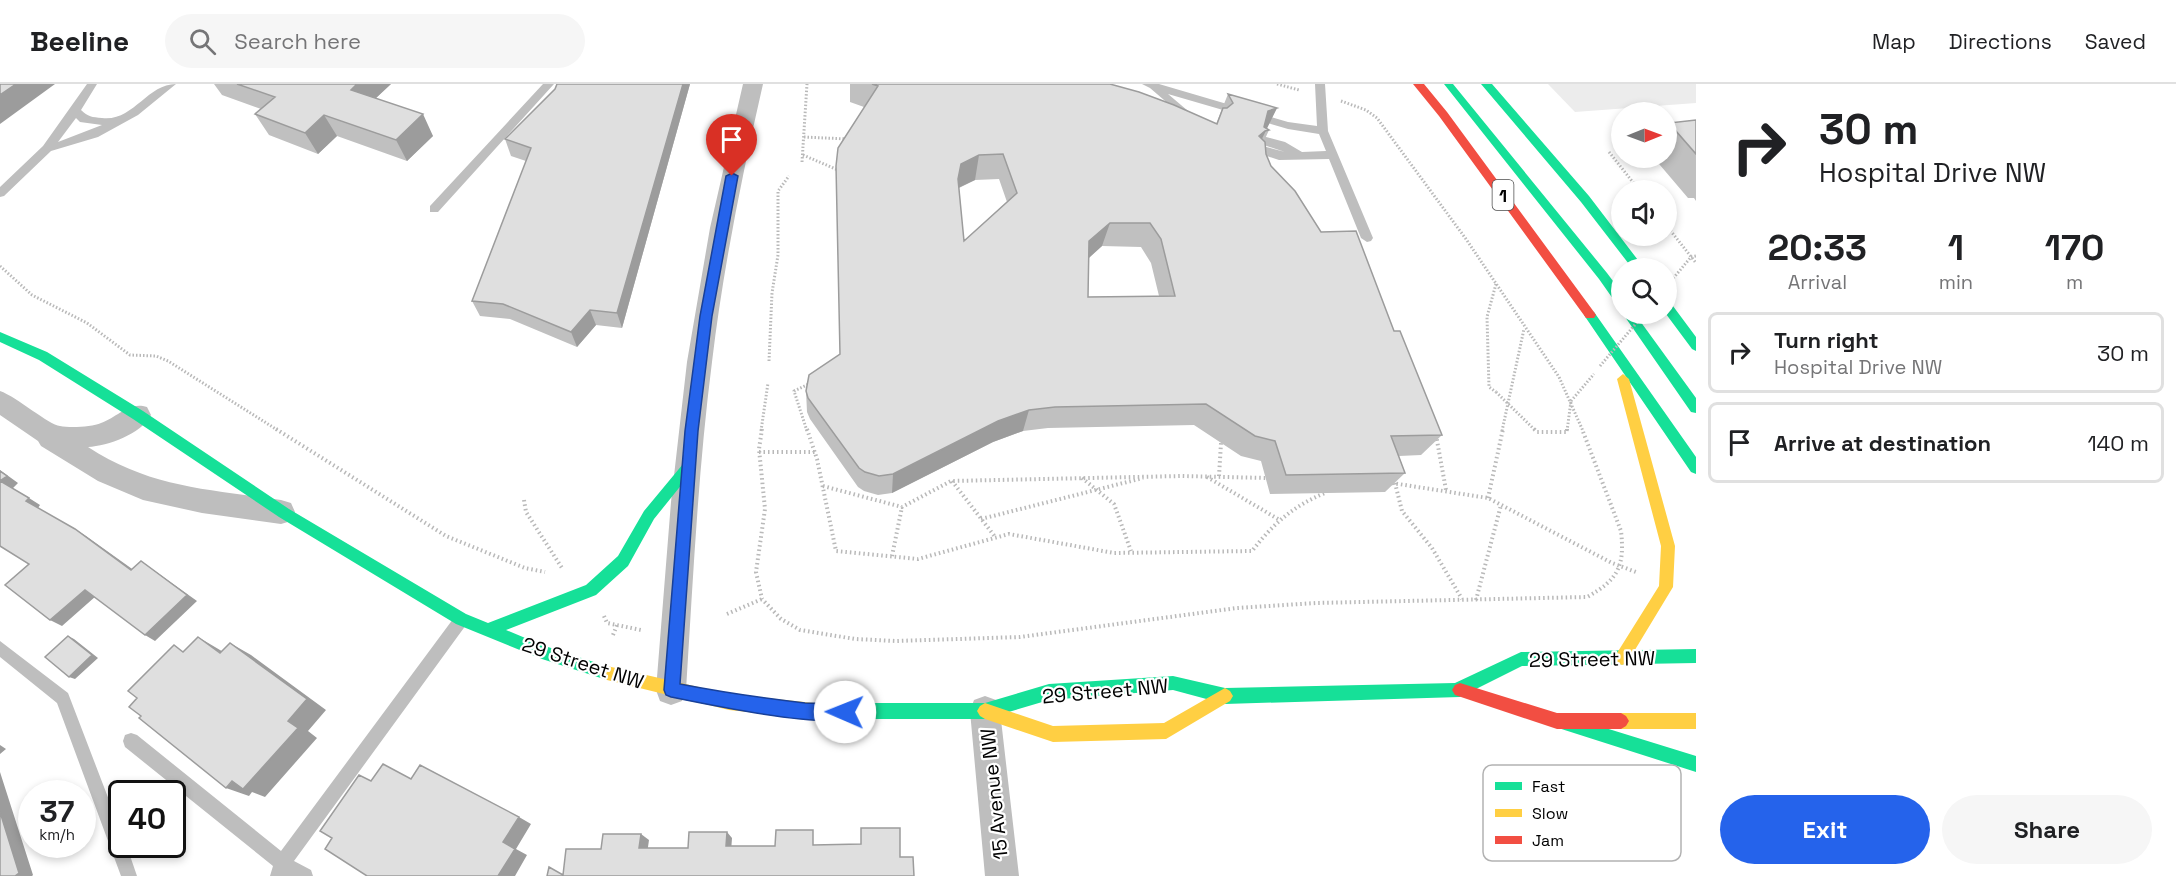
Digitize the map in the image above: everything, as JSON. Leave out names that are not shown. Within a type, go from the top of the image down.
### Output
[{"type":"main road","name":"1","points":[[1418,84],[1443,114],[1585,308],[1696,468]]},
{"type":"main road","points":[[1447,84],[1611,287]]},
{"type":"main road","points":[[1486,84],[1585,199],[1630,258]]},
{"type":"main road","points":[[1585,308],[1627,388],[1668,546],[1666,587],[1622,658]]},
{"type":"main road","points":[[1677,320],[1696,346]]},
{"type":"main road","points":[[1636,324],[1696,408]]},
{"type":"main road","name":"29 Street NW","points":[[0,337],[44,356],[138,415],[284,513],[461,619],[542,652],[598,671],[671,690],[729,702],[822,712],[986,711],[1049,692],[1173,683],[1225,696],[1458,689],[1557,721],[1696,721]]},
{"type":"main road","points":[[488,630],[591,590],[623,561],[649,515],[688,468]]},
{"type":"main road","name":"29 Street NW","points":[[1458,689],[1521,659],[1696,656]]},
{"type":"main road","name":"29 Street NW","points":[[986,711],[1053,735],[1166,731],[1225,696]]},
{"type":"main road","points":[[1557,721],[1696,764]]},
{"type":"street","points":[[671,690],[688,468],[706,316],[735,162],[753,84]]},
{"type":"street","name":"29 Street NW","points":[[0,402],[50,438],[124,481],[166,494],[284,513]]},
{"type":"street","points":[[50,438],[104,435],[138,415]]},
{"type":"street","name":"15 Avenue NW","points":[[986,711],[1002,876]]},
{"type":"lane","points":[[1,192],[46,150],[92,84]]},
{"type":"lane","points":[[46,150],[94,134],[134,112],[171,84]]},
{"type":"lane","points":[[434,209],[549,84]]},
{"type":"lane","points":[[1320,84],[1323,131],[1367,238]]},
{"type":"lane","points":[[1149,85],[1288,125],[1323,131]]},
{"type":"lane","points":[[1149,85],[1195,121]]},
{"type":"lane","points":[[75,111],[84,120],[111,123]]},
{"type":"lane","points":[[1261,145],[1279,156],[1333,155]]},
{"type":"lane","points":[[1266,163],[1288,165],[1302,156]]},
{"type":"lane","points":[[280,870],[461,619]]},
{"type":"lane","points":[[0,648],[63,698],[129,876]]},
{"type":"lane","points":[[131,741],[280,870],[304,876]]},
{"type":"path","points":[[802,162],[807,84]]},
{"type":"path","points":[[1277,84],[1294,89],[1290,84]]},
{"type":"path","points":[[768,383],[759,452],[765,509],[756,572],[762,599],[782,619],[800,630],[855,639],[896,641],[1020,637],[1237,608],[1316,603],[1587,597],[1601,590],[1617,576],[1624,552],[1621,531],[1574,405],[1559,377],[1466,239],[1377,118],[1366,110],[1332,99]]},
{"type":"path","points":[[804,137],[847,140],[852,132]]},
{"type":"path","points":[[1609,152],[1631,180]]},
{"type":"path","points":[[802,155],[839,171]]},
{"type":"path","points":[[769,361],[772,293],[778,255],[778,191],[789,176]]},
{"type":"path","points":[[1677,239],[1696,263]]},
{"type":"path","points":[[1677,274],[1694,256]]},
{"type":"path","points":[[0,266],[32,295],[87,323],[130,355],[156,356],[168,361],[446,536],[496,555],[526,570],[543,573],[564,571],[526,512],[524,500]]},
{"type":"path","points":[[1496,284],[1487,317],[1489,387],[1537,432],[1567,432],[1571,401],[1636,324]]},
{"type":"path","points":[[1488,498],[1525,328]]},
{"type":"path","points":[[812,383],[794,391],[814,452],[836,551],[918,559],[1009,534],[1114,553],[1252,551],[1278,519],[1299,503],[1324,493]]},
{"type":"path","points":[[1436,434],[1446,490]]},
{"type":"path","points":[[1219,477],[1221,443]]},
{"type":"path","points":[[759,452],[814,452]]},
{"type":"path","points":[[822,486],[902,507],[951,481],[1152,476],[1266,478]]},
{"type":"path","points":[[981,519],[1152,476]]},
{"type":"path","points":[[1206,476],[1278,519]]},
{"type":"path","points":[[1081,478],[1114,504],[1131,552]]},
{"type":"path","points":[[951,481],[996,538]]},
{"type":"path","points":[[1388,482],[1488,498],[1620,566],[1645,576]]},
{"type":"path","points":[[1395,483],[1402,511],[1432,548],[1463,600]]},
{"type":"path","points":[[1476,600],[1502,505]]},
{"type":"path","points":[[892,556],[902,507]]},
{"type":"path","points":[[727,614],[762,599]]},
{"type":"path","points":[[607,623],[641,630]]},
{"type":"path","points":[[613,635],[617,625]]},
{"type":"shaded area","points":[[1548,84],[1696,84],[1696,103],[1611,102],[1611,109],[1575,112]]},
{"type":"building","points":[[0,84],[16,84],[0,95]]},
{"type":"building","points":[[237,84],[357,84],[351,90],[423,114],[396,140],[324,115],[305,133],[255,114],[275,97]]},
{"type":"building","points":[[557,84],[683,84],[617,313],[590,310],[571,332],[503,304],[472,301],[531,148],[505,139],[555,89]]},
{"type":"building","points":[[872,84],[1110,84],[1174,105],[1217,124],[1223,108],[1233,103],[1228,94],[1277,108],[1268,111],[1264,127],[1269,130],[1259,136],[1265,142],[1266,154],[1271,166],[1295,191],[1321,232],[1356,231],[1394,331],[1400,331],[1442,435],[1391,436],[1405,473],[1286,475],[1275,441],[1255,436],[1206,404],[1055,407],[1029,410],[998,421],[893,474],[879,476],[865,472],[859,468],[808,398],[806,391],[809,375],[840,354],[836,166],[838,148],[878,86]],"holes":[[[1003,154],[1017,193],[964,241],[958,179],[961,164],[979,155]],[[1110,223],[1150,223],[1161,239],[1175,296],[1088,297],[1089,241]]]},
{"type":"building","points":[[1696,120],[1696,154],[1677,132],[1677,122]]},
{"type":"building","points":[[0,471],[7,476],[0,481]]},
{"type":"building","points":[[0,481],[29,498],[26,501],[75,529],[131,570],[141,561],[187,595],[145,635],[85,590],[50,620],[5,585],[29,564],[0,546]]},
{"type":"building","points":[[68,636],[92,655],[69,677],[45,657]]},
{"type":"building","points":[[198,637],[220,653],[230,643],[307,699],[288,721],[298,728],[243,789],[232,781],[226,788],[139,718],[141,716],[129,707],[137,698],[128,691],[174,645],[183,652]]},
{"type":"building","points":[[383,764],[411,779],[420,765],[519,817],[503,842],[515,849],[498,876],[367,876],[325,849],[332,838],[320,831],[359,775],[371,781]]},
{"type":"building","points":[[0,812],[19,873],[15,876],[0,876]]},
{"type":"building","points":[[861,828],[900,828],[900,857],[913,857],[914,876],[547,876],[549,867],[563,875],[566,849],[601,849],[603,834],[641,834],[639,848],[688,848],[689,832],[727,832],[726,846],[775,846],[776,830],[813,830],[813,845],[861,844]]},
{"type":"traffic: fast","points":[[1486,84],[1585,199],[1630,258]]},
{"type":"traffic: fast","points":[[1448,85],[1611,287]]},
{"type":"traffic: fast","points":[[1590,315],[1696,468]]},
{"type":"traffic: fast","points":[[1677,320],[1696,346]]},
{"type":"traffic: fast","points":[[1636,324],[1696,408]]},
{"type":"traffic: fast","points":[[0,337],[43,356],[138,415],[284,513],[461,619],[542,652],[607,673]]},
{"type":"traffic: fast","points":[[488,630],[591,590],[623,561],[649,515],[688,468]]},
{"type":"traffic: fast","points":[[1458,689],[1521,659],[1696,656]]},
{"type":"traffic: fast","points":[[814,711],[985,711],[1049,692],[1173,683],[1225,696],[1460,690]]},
{"type":"traffic: fast","points":[[1557,721],[1696,764]]},
{"type":"traffic: slow","points":[[1622,658],[1666,587],[1668,546],[1623,379]]},
{"type":"traffic: slow","points":[[607,673],[729,702],[814,711]]},
{"type":"traffic: slow","points":[[985,711],[1053,734],[1166,731],[1225,696]]},
{"type":"traffic: slow","points":[[1621,721],[1696,721]]},
{"type":"traffic: jam","points":[[1418,84],[1443,114],[1590,315]]},
{"type":"traffic: jam","points":[[1460,690],[1557,721],[1621,721]]},
{"type":"route","points":[[732,176],[706,316],[692,431],[671,690],[729,702],[822,712],[845,712]]}]
